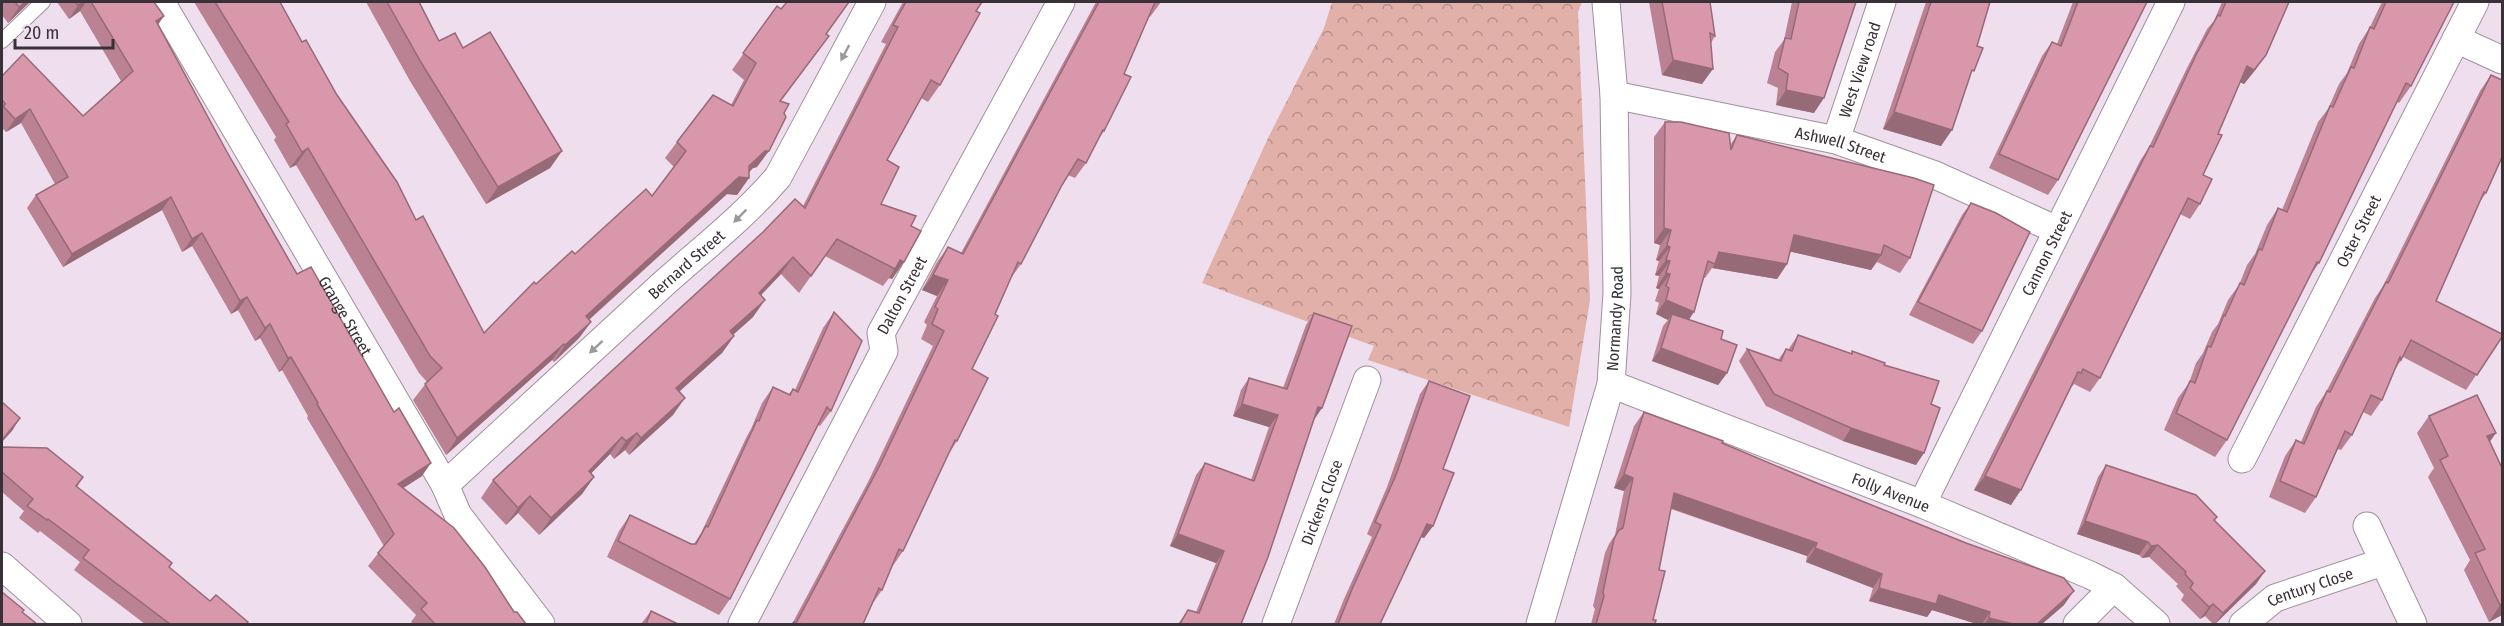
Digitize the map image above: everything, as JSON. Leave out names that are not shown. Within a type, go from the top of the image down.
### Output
[{"type":"street","name":"Grange Street","points":[[161,2],[445,485],[458,515],[541,624]]},
{"type":"street","name":"Bernard Street","points":[[445,485],[668,280],[726,231],[767,190],[778,177],[872,2]]},
{"type":"street","name":"Dalton Street","points":[[742,624],[884,351],[881,333],[1060,2]]},
{"type":"street","name":"Normandy Road","points":[[1540,624],[1611,384],[1617,293],[1614,95],[1606,2]]},
{"type":"street","name":"West View road","points":[[1836,140],[1882,2]]},
{"type":"street","name":"Cannon Street","points":[[1922,504],[2171,2]]},
{"type":"street","name":"Oster Street","points":[[2242,459],[2475,2]]},
{"type":"street","points":[[2456,39],[2502,60]]},
{"type":"street","name":"Ashwell Street","points":[[1614,95],[1836,140],[1935,175],[2057,230]]},
{"type":"street","name":"Dickens Close","points":[[1276,624],[1367,380]]},
{"type":"street","name":"Folly Avenue","points":[[1611,384],[1922,504],[2114,587],[2156,624]]},
{"type":"street","points":[[2367,526],[2413,624]]},
{"type":"street","name":"Century Close","points":[[2243,624],[2276,598],[2383,562]]},
{"type":"street","points":[[2,566],[68,624]]},
{"type":"street","points":[[2077,624],[2114,587]]},
{"type":"lane","points":[[3,41],[44,2]]},
{"type":"green space","points":[[1332,2],[1582,2],[1578,12],[1590,300],[1569,427],[1368,360],[1374,346],[1202,283],[1268,138],[1324,28]]},
{"type":"building","points":[[15,2],[25,2],[19,7]]},
{"type":"building","points":[[91,2],[154,2],[164,16],[156,21],[297,274],[311,267],[394,412],[399,408],[431,463],[398,484],[454,528],[485,567],[514,612],[517,612],[526,624],[435,624],[421,609],[427,603],[378,553],[394,534],[291,357],[288,358],[270,324],[265,328],[247,297],[240,301],[202,233],[192,239],[171,197],[72,254],[36,195],[68,177],[30,109],[15,119],[3,106],[5,104],[2,100],[2,76],[23,54],[83,116],[133,71]]},
{"type":"building","points":[[215,2],[280,2],[302,42],[306,40],[337,95],[397,182],[416,220],[423,216],[484,333],[534,282],[536,284],[572,251],[575,254],[646,189],[652,196],[686,151],[677,142],[713,95],[733,106],[756,63],[743,53],[777,6],[781,9],[787,2],[849,2],[826,34],[829,36],[780,101],[789,104],[784,113],[786,117],[769,151],[765,151],[749,166],[749,178],[739,177],[586,316],[591,322],[457,438],[425,384],[442,368],[430,356],[308,148],[302,152],[286,124],[289,122]]},
{"type":"building","points":[[387,2],[419,2],[439,41],[455,33],[463,48],[490,32],[562,151],[498,187],[422,64]]},
{"type":"building","points":[[906,2],[982,2],[976,11],[980,13],[940,85],[931,80],[887,160],[899,167],[881,204],[916,216],[911,226],[921,231],[904,262],[900,260],[895,269],[837,239],[811,276],[793,257],[759,293],[765,300],[730,331],[734,336],[676,388],[685,398],[641,438],[637,433],[626,441],[622,437],[589,471],[594,477],[551,518],[530,496],[518,508],[493,480],[763,232],[795,199],[805,208],[898,27],[893,25]]},
{"type":"building","points":[[1099,2],[1155,2],[1124,74],[1131,77],[1104,131],[1086,163],[1078,159],[1021,264],[1018,262],[995,314],[998,316],[972,369],[988,378],[957,441],[955,440],[903,551],[899,549],[882,590],[879,588],[863,624],[792,624],[796,623],[879,467],[944,331],[932,324],[938,309],[935,307],[948,280],[933,275],[948,247],[963,254]]},
{"type":"building","points":[[1662,2],[1710,2],[1715,36],[1710,33],[1713,69],[1673,60]]},
{"type":"building","points":[[1799,2],[1856,2],[1824,98],[1786,90],[1788,74],[1778,68],[1785,38],[1791,39]]},
{"type":"building","points":[[1931,2],[1990,2],[1977,46],[1983,48],[1974,71],[1972,70],[1952,130],[1894,112]]},
{"type":"building","points":[[2078,2],[2147,2],[2058,180],[1999,154],[2052,42],[2061,46]]},
{"type":"building","points":[[2226,2],[2289,2],[2266,55],[2254,70],[2247,66],[2218,134],[2222,135],[2203,175],[2212,179],[2200,204],[2188,198],[2100,378],[2083,369],[2081,373],[2078,372],[2021,490],[1985,476],[2150,146],[2153,147],[2196,55]]},
{"type":"building","points":[[2386,2],[2454,2],[2411,86],[2406,83],[2319,263],[2317,262],[2227,440],[2176,413],[2190,381],[2195,383],[2208,346],[2211,347],[2240,283],[2244,285],[2259,249],[2262,250],[2278,208],[2287,212],[2330,106],[2333,107],[2351,67],[2354,68],[2370,27],[2374,29]]},
{"type":"building","points":[[2491,75],[2502,80],[2502,157],[2436,301],[2502,334],[2502,337],[2477,375],[2411,340],[2401,360],[2400,357],[2382,400],[2371,395],[2352,435],[2345,431],[2316,497],[2280,481],[2296,440],[2304,444],[2327,391],[2330,392],[2386,282],[2388,283]]},
{"type":"building","points":[[1665,122],[1681,122],[1729,133],[1731,150],[1737,135],[1914,178],[1934,185],[1910,258],[1884,245],[1881,255],[1794,235],[1787,264],[1719,252],[1715,264],[1708,261],[1694,312],[1666,300],[1669,288],[1666,286],[1670,274],[1666,273],[1670,261],[1666,260],[1670,247],[1667,245],[1671,230],[1664,228]]},
{"type":"building","points":[[1971,203],[1996,213],[2030,232],[1982,331],[1918,302]]},
{"type":"building","points":[[834,312],[862,341],[831,411],[827,407],[730,599],[618,541],[630,515],[691,544],[696,544],[706,526],[708,527],[773,387],[790,395],[793,389],[798,392]]},
{"type":"building","points":[[1314,313],[1352,326],[1322,408],[1318,407],[1268,557],[1241,624],[1180,624],[1188,610],[1199,613],[1224,551],[1178,534],[1205,463],[1254,481],[1278,415],[1242,404],[1249,378],[1287,389]]},
{"type":"building","points":[[1672,314],[1723,331],[1721,339],[1737,345],[1727,373],[1661,348]]},
{"type":"building","points":[[1798,335],[1852,354],[1852,351],[1885,363],[1884,365],[1939,381],[1931,404],[1940,408],[1924,453],[1851,428],[1774,394],[1747,349],[1781,361],[1786,349],[1792,351]]},
{"type":"building","points":[[1429,381],[1470,396],[1443,469],[1454,473],[1433,526],[1427,524],[1380,624],[1338,624],[1381,525],[1375,522],[1396,475]]},
{"type":"building","points":[[2477,395],[2496,433],[2487,436],[2502,468],[2502,604],[2500,605],[2475,553],[2485,549],[2440,460],[2448,456],[2429,416]]},
{"type":"building","points":[[2,402],[20,418],[2,440]]},
{"type":"building","points":[[1644,412],[1723,441],[1722,443],[1812,481],[1966,543],[2064,578],[2074,591],[2037,624],[2013,624],[1989,618],[1990,612],[1939,595],[1936,604],[1879,588],[1882,574],[1815,548],[1817,543],[1674,493],[1659,570],[1665,571],[1653,620],[1656,620],[1655,624],[1596,624],[1604,596],[1614,539],[1619,530],[1623,528],[1633,478],[1624,474]]},
{"type":"building","points":[[2,447],[47,448],[83,477],[76,486],[172,563],[169,567],[210,601],[216,595],[248,622],[246,624],[170,624],[83,558],[89,550],[27,506],[33,499],[2,472]]},
{"type":"building","points":[[2106,465],[2196,495],[2217,517],[2214,520],[2265,571],[2223,613],[2213,604],[2209,607],[2190,588],[2193,583],[2185,574],[2186,572],[2158,545],[2151,546],[2148,542],[2085,521]]},
{"type":"building","points":[[2,592],[24,610],[22,612],[37,624],[2,624]]},
{"type":"building","points":[[651,611],[678,624],[646,624]]}]
